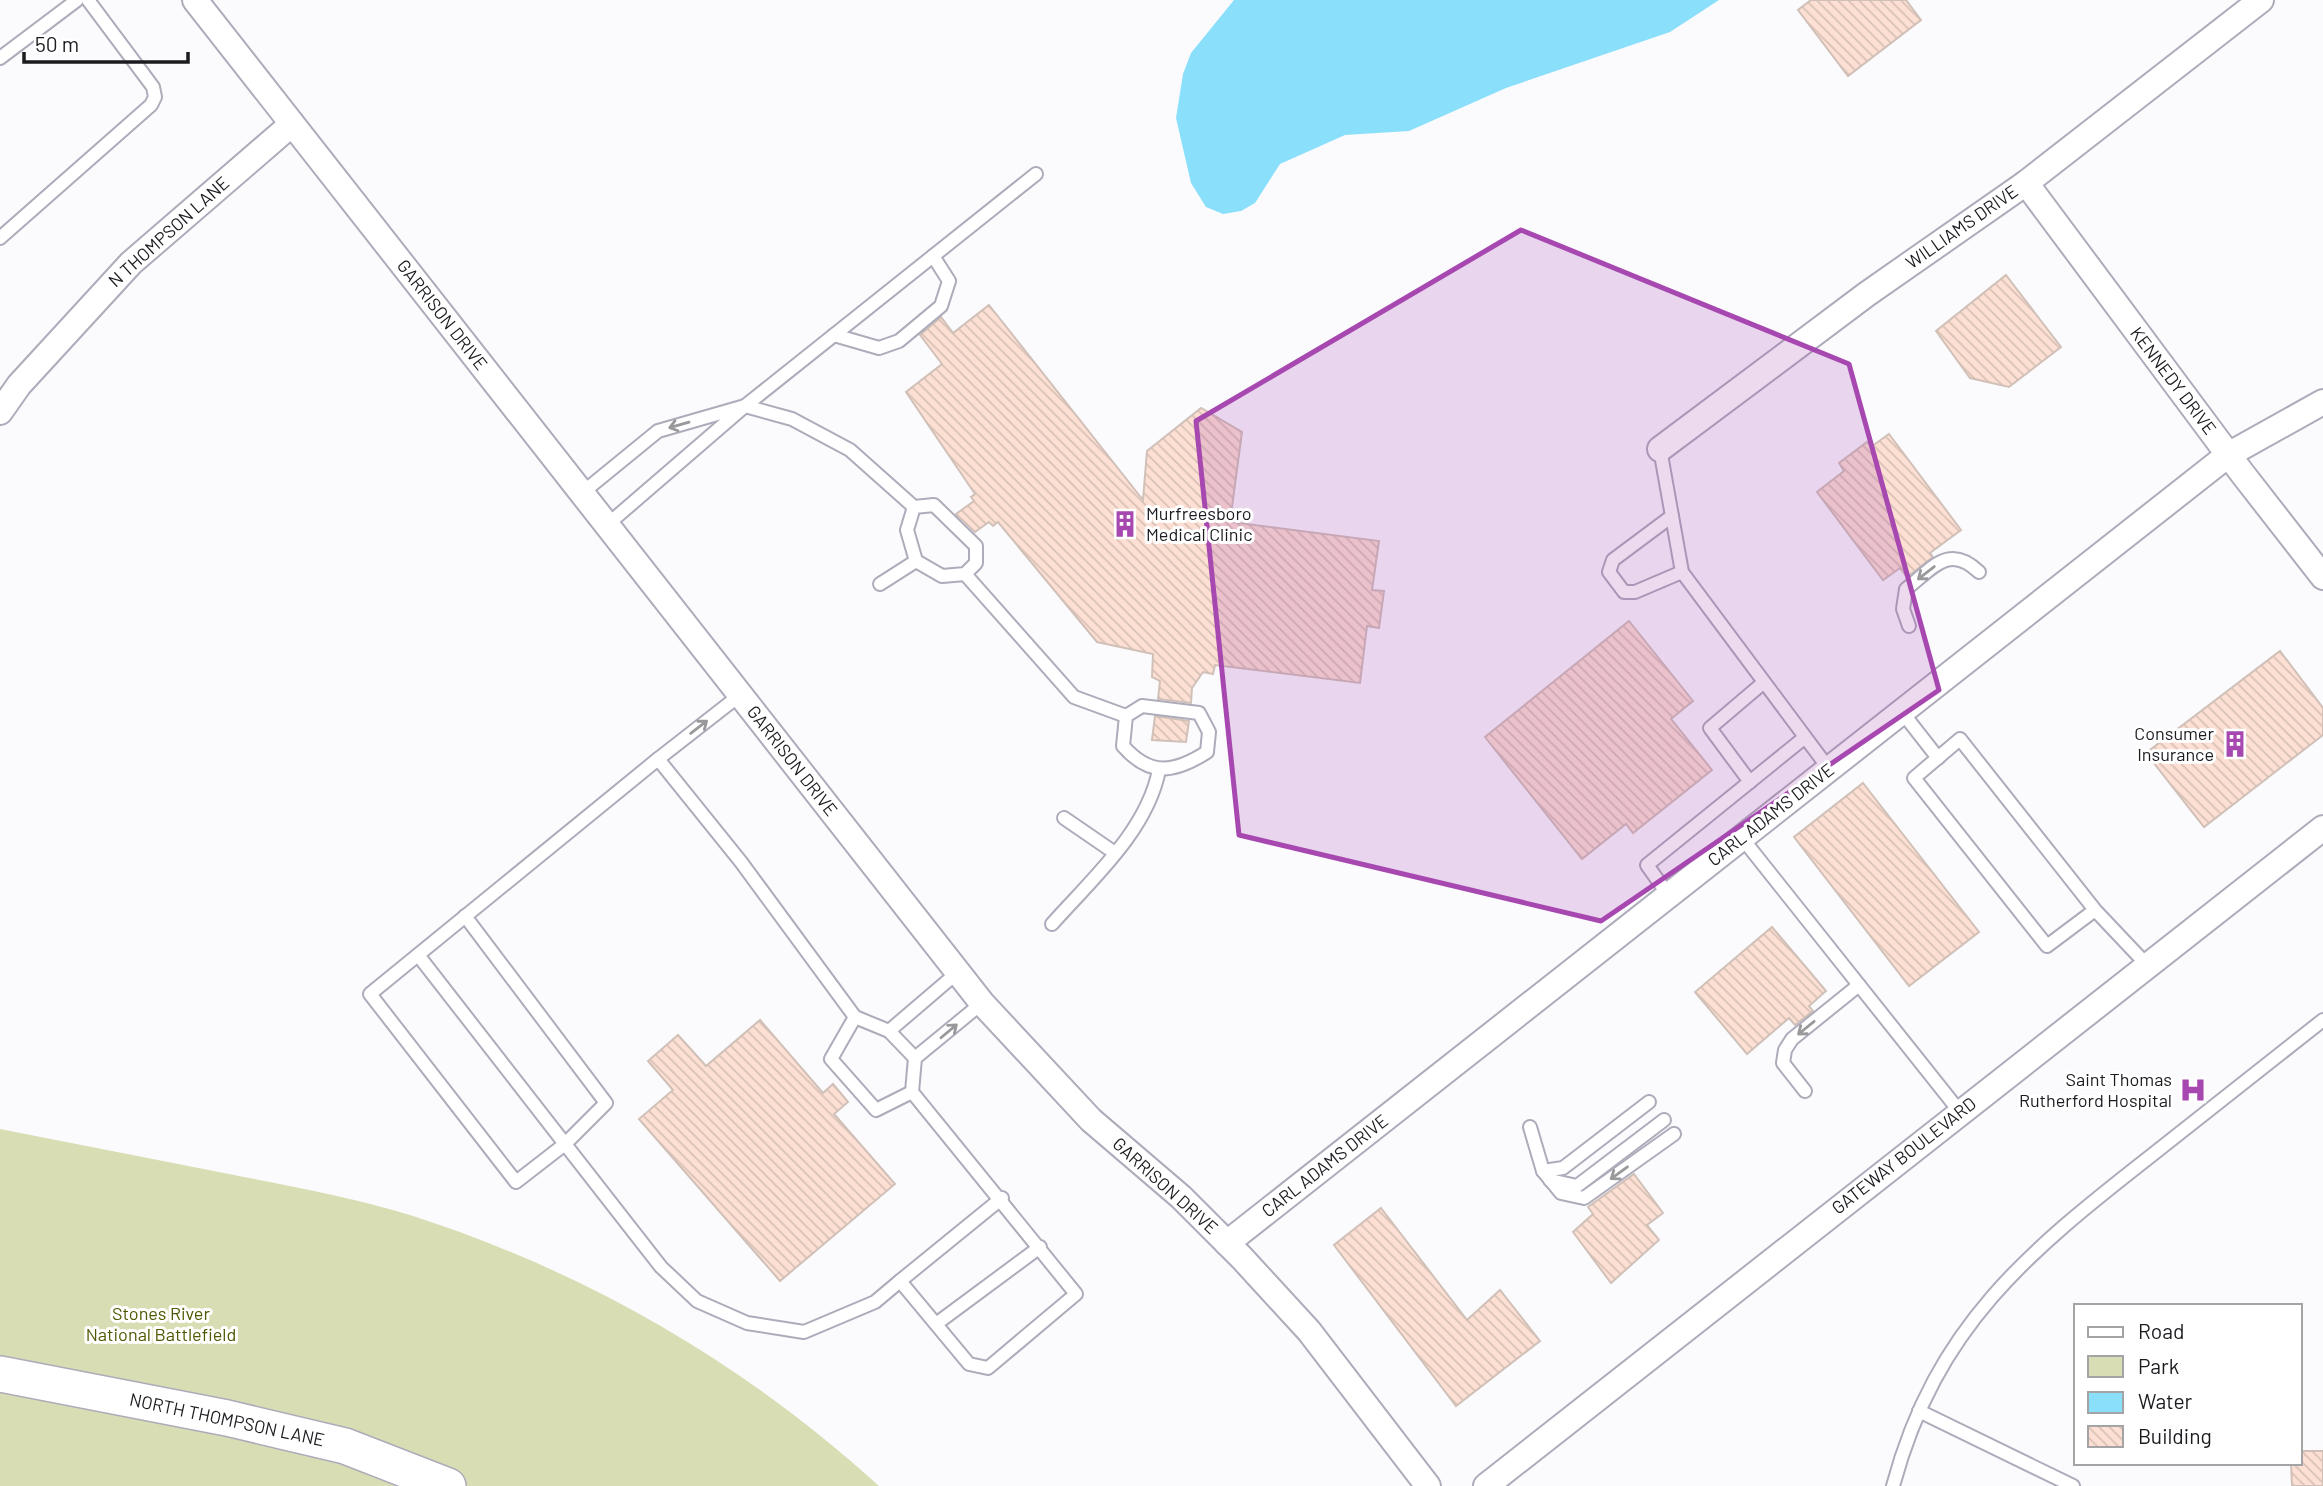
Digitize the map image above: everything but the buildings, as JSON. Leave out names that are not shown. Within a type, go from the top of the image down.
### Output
[{"type":"main road","name":"NORTH THOMPSON LANE","points":[[0,1374],[227,1418],[345,1446],[447,1486]]},
{"type":"street","name":"GARRISON DRIVE","points":[[195,0],[982,1003],[1091,1120],[1181,1197],[1227,1242],[1309,1331],[1427,1486]]},
{"type":"street","name":"WILLIAMS DRIVE","points":[[1660,449],[1867,294],[2026,183],[2261,0]]},
{"type":"street","name":"N THOMPSON LANE","points":[[4,399],[131,263],[292,124]]},
{"type":"street","name":"KENNEDY DRIVE","points":[[2026,183],[2228,455],[2323,577]]},
{"type":"street","name":"CARL ADAMS DRIVE","points":[[1227,1242],[2228,455],[2323,402]]},
{"type":"street","name":"GATEWAY BOULEVARD","points":[[1486,1486],[2323,828]]},
{"type":"lane","points":[[0,58],[77,0]]},
{"type":"lane","points":[[0,238],[150,105],[155,97],[153,87],[88,0]]},
{"type":"lane","points":[[607,525],[745,406],[1036,174]]},
{"type":"lane","points":[[834,335],[879,348],[899,341],[940,306],[949,281],[933,256]]},
{"type":"lane","points":[[582,493],[658,431],[745,406],[792,419],[850,450],[914,507],[934,505],[975,546],[976,563],[965,574],[942,576],[916,561],[907,530],[914,507]]},
{"type":"lane","points":[[1660,449],[1682,572],[1829,769]]},
{"type":"lane","points":[[1672,516],[1614,560],[1609,572],[1625,592],[1635,593],[1682,572]]},
{"type":"lane","points":[[1909,626],[1903,609],[1906,589],[1944,560],[1954,557],[1966,559],[1979,572]]},
{"type":"lane","points":[[880,584],[916,561]]},
{"type":"lane","points":[[965,574],[1074,697],[1126,716]]},
{"type":"lane","points":[[1750,782],[1710,728],[1763,683]]},
{"type":"lane","points":[[466,916],[606,1103],[565,1144],[516,1182],[370,994],[658,759],[740,695]]},
{"type":"lane","points":[[1142,706],[1199,713],[1209,732],[1207,752],[1186,765],[1159,770],[1136,761],[1123,746],[1126,716],[1142,706]]},
{"type":"lane","points":[[1902,712],[1938,758]]},
{"type":"lane","points":[[1669,895],[1647,865],[1804,738]]},
{"type":"lane","points":[[2095,910],[2047,946],[1914,778],[1961,739],[2095,910],[2147,965]]},
{"type":"lane","points":[[658,759],[741,862],[855,1017],[889,1031],[915,1058]]},
{"type":"lane","points":[[1052,924],[1126,841],[1155,790],[1159,770]]},
{"type":"lane","points":[[1064,818],[1115,853]]},
{"type":"lane","points":[[1742,838],[1959,1112]]},
{"type":"lane","points":[[418,955],[662,1267],[697,1301],[747,1322],[804,1332],[876,1302],[1002,1198]]},
{"type":"lane","points":[[889,1031],[958,972]]},
{"type":"lane","points":[[1805,1091],[1791,1077],[1783,1063],[1785,1050],[1792,1039],[1859,985]]},
{"type":"lane","points":[[900,1281],[969,1364],[988,1368],[1076,1294],[1002,1198],[912,1091],[915,1058],[982,1003]]},
{"type":"lane","points":[[855,1017],[831,1059],[876,1110],[912,1091]]},
{"type":"lane","points":[[1893,1486],[1919,1411],[1965,1331],[1998,1288],[2038,1246],[2323,1020]]},
{"type":"lane","points":[[1546,1175],[1563,1168],[1649,1102]]},
{"type":"lane","points":[[1546,1175],[1577,1186],[1664,1121]]},
{"type":"lane","points":[[1530,1127],[1546,1175],[1561,1193],[1584,1198],[1674,1134]]},
{"type":"lane","points":[[936,1324],[1040,1247]]},
{"type":"lane","points":[[1919,1411],[2073,1486]]},
{"type":"highlighted area","points":[[1521,230],[1849,364],[1939,690],[1601,921],[1239,835],[1196,421]]},
{"type":"green space","name":"Stones River National Battlefield","points":[[0,1129],[343,1197],[410,1215],[475,1238],[600,1293],[660,1325],[773,1400],[827,1441],[879,1486],[0,1486]]},
{"type":"water","points":[[1234,0],[1719,0],[1670,32],[1506,88],[1409,131],[1345,135],[1280,164],[1255,203],[1241,211],[1223,214],[1206,207],[1191,183],[1176,118],[1183,74],[1191,53]]},
{"type":"place","name":"Murfreesboro Medical Clinic","points":[[1125,524]]},
{"type":"place","name":"Consumer Insurance","points":[[2235,744]]},
{"type":"place","name":"Saint Thomas Rutherford Hospital","points":[[2193,1090]]}]
